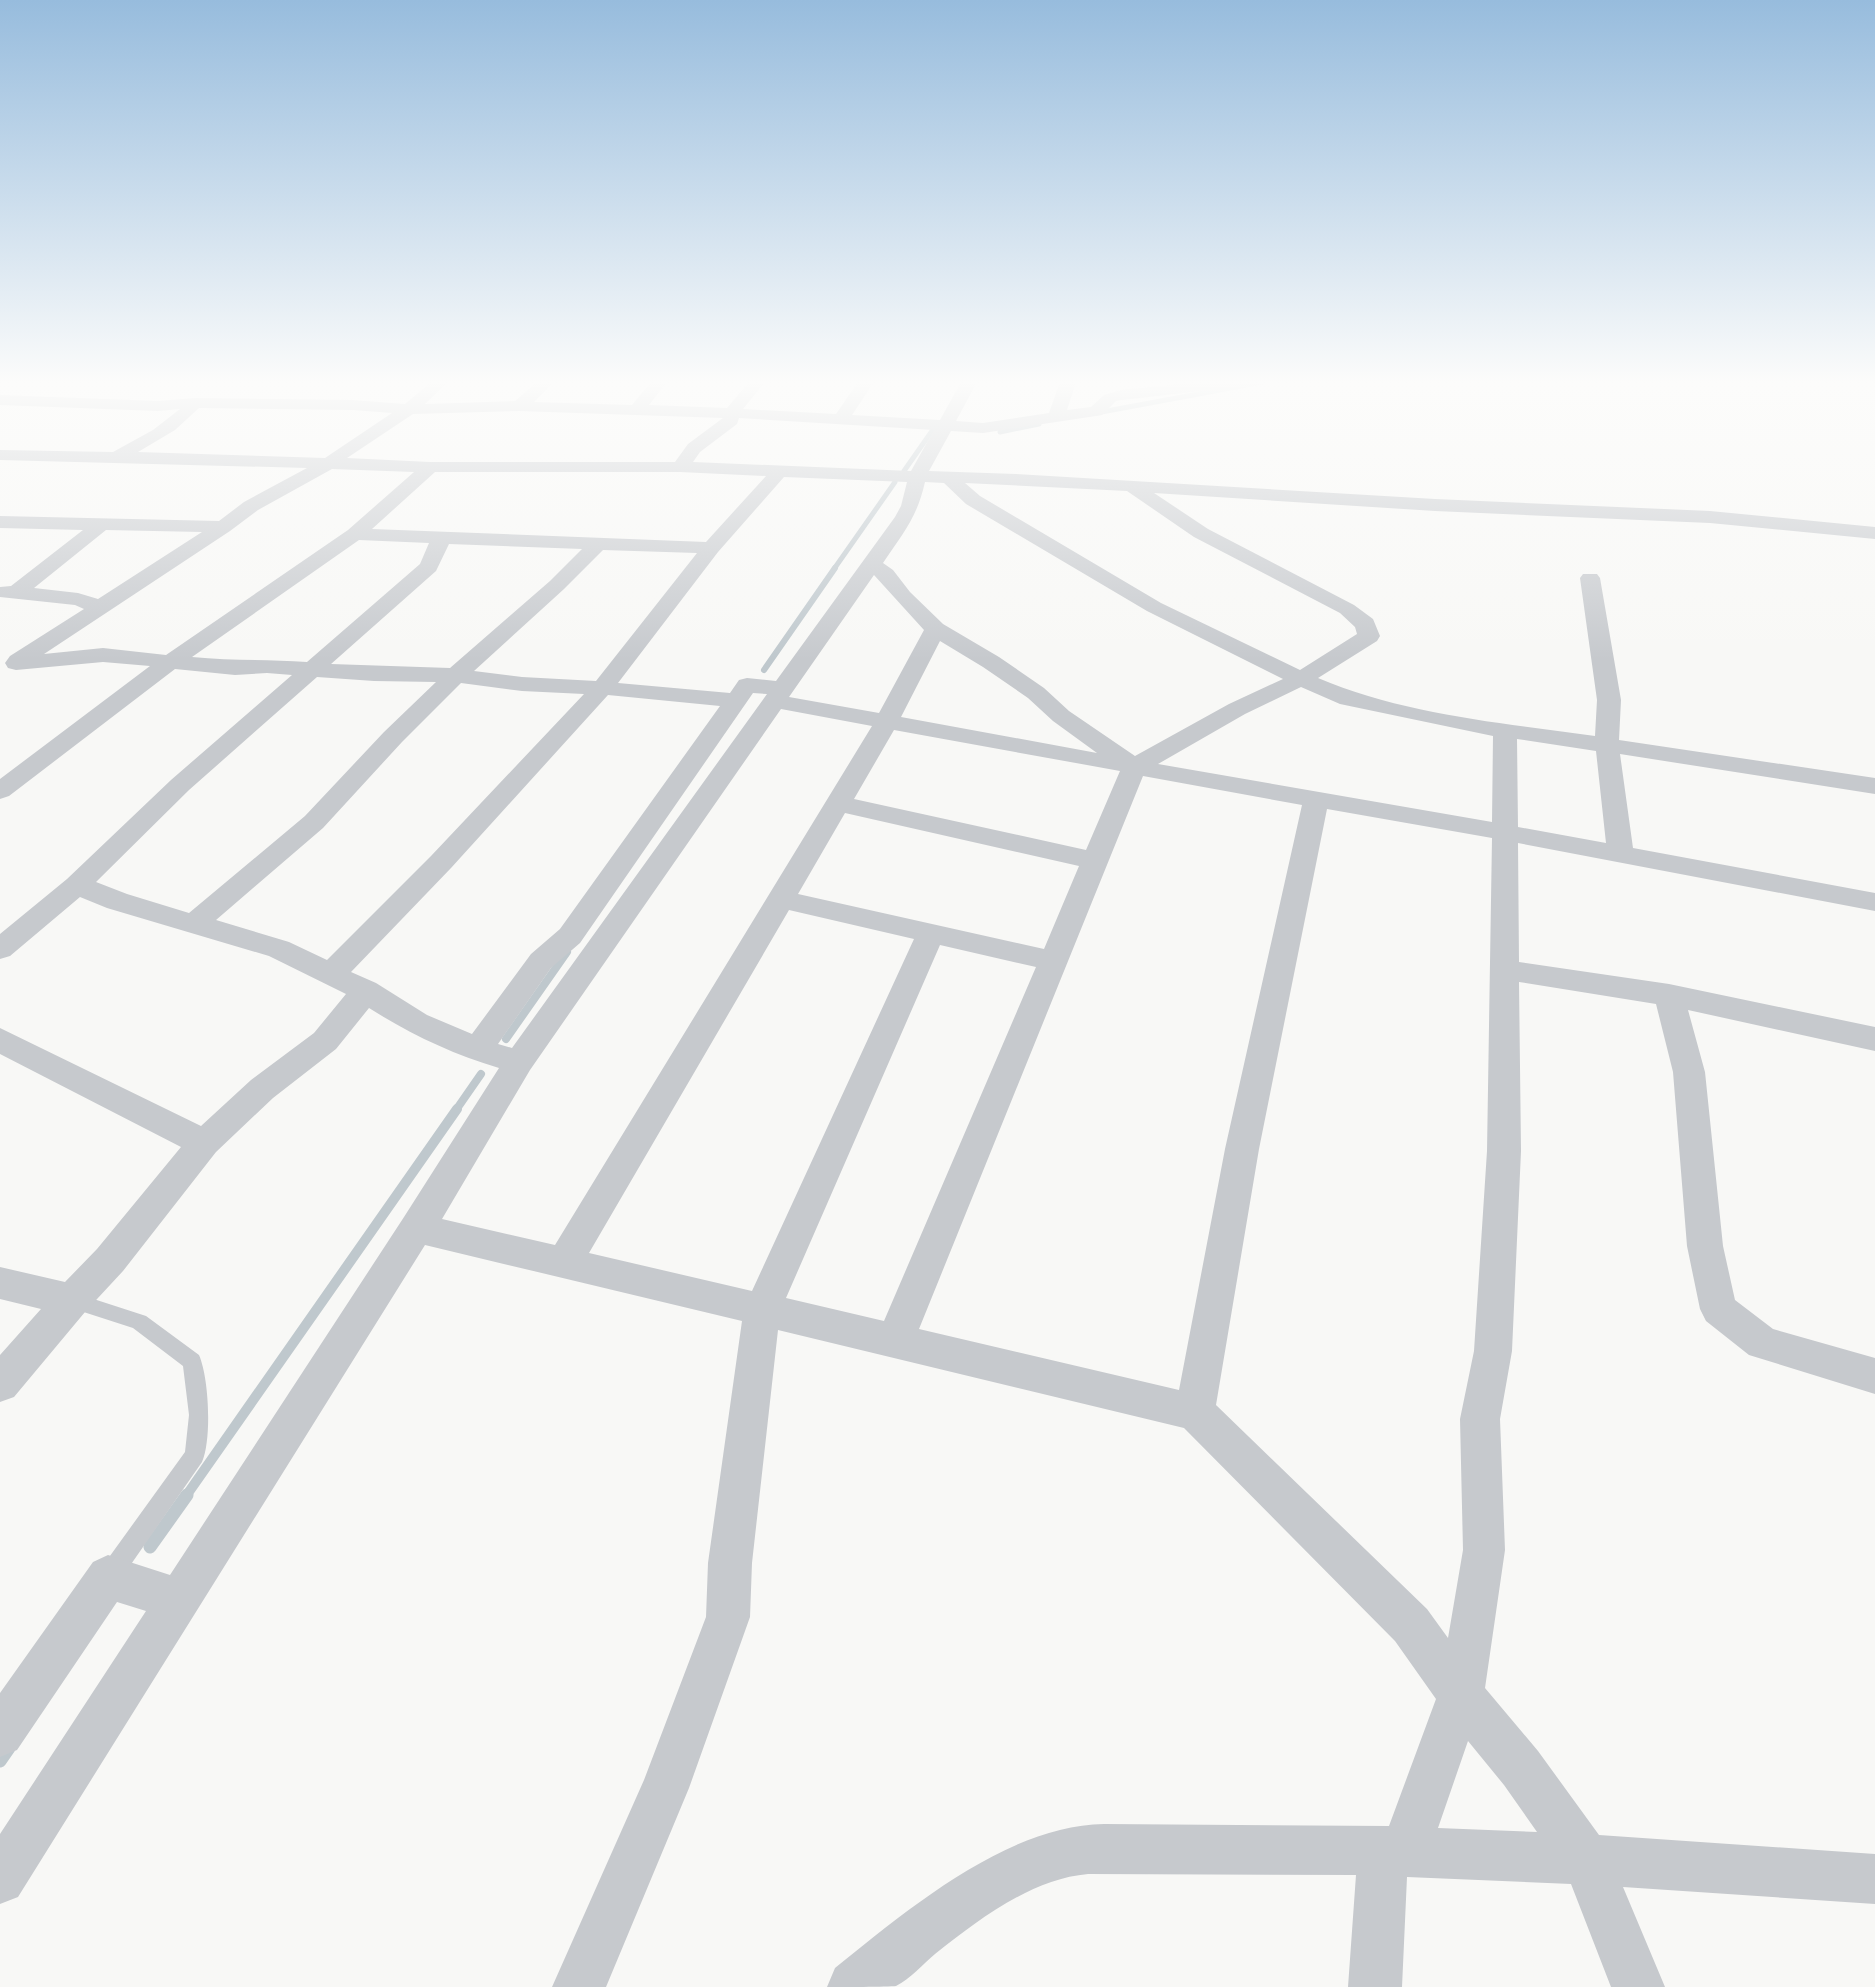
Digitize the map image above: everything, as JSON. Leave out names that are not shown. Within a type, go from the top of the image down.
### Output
[{"type":"street","points":[[8,667],[223,527],[251,506],[308,475]]},
{"type":"street","points":[[0,791],[170,662],[355,534],[421,475]]},
{"type":"street","points":[[331,974],[441,862],[602,688],[711,548],[777,475]]},
{"type":"street","points":[[862,475],[1130,485],[1340,500],[1733,518],[1875,533]]},
{"type":"street","points":[[0,1879],[417,1228],[519,1062],[932,477]]},
{"type":"street","points":[[932,477],[1154,607],[1301,679],[1348,699],[1505,731],[1875,786]]},
{"type":"street","points":[[895,1341],[1134,767],[1237,709],[1301,679],[1370,636],[1365,624],[1347,609],[1201,532],[1130,485]]},
{"type":"street","points":[[0,522],[223,527]]},
{"type":"street","points":[[8,592],[102,524]]},
{"type":"street","points":[[355,534],[711,548]]},
{"type":"street","points":[[0,949],[77,885],[180,785],[429,567],[441,538]]},
{"type":"street","points":[[194,924],[314,822],[393,736],[456,675],[557,585],[597,545]]},
{"type":"street","points":[[871,564],[886,574],[914,609],[935,629],[991,662],[1036,693],[1061,716],[1134,767]]},
{"type":"street","points":[[1590,578],[1609,700],[1608,745],[1621,855]]},
{"type":"street","points":[[8,592],[78,599],[99,607]]},
{"type":"street","points":[[564,1263],[887,721],[935,629]]},
{"type":"street","points":[[8,667],[103,655],[235,668],[267,666],[374,674],[456,675],[522,684],[602,688],[736,701]]},
{"type":"street","points":[[478,1050],[541,961],[570,936],[747,685],[778,695],[887,721],[1316,800],[1373,808],[1875,902]]},
{"type":"street","points":[[1375,1987],[1393,1852],[1461,1695],[1484,1550],[1480,1419],[1493,1351],[1504,1151],[1505,731]]},
{"type":"street","points":[[1195,1412],[1242,1149],[1316,800]]},
{"type":"street","points":[[837,803],[1095,861]]},
{"type":"street","points":[[77,885],[117,901],[279,949],[365,991],[416,1023],[478,1050],[519,1062]]},
{"type":"street","points":[[780,899],[1054,961]]},
{"type":"street","points":[[579,1987],[665,1788],[728,1617],[730,1563],[762,1310],[931,933]]},
{"type":"street","points":[[1506,970],[1669,995],[1875,1039]]},
{"type":"street","points":[[0,1384],[72,1300],[110,1260],[204,1143],[262,1089],[325,1041],[365,991]]},
{"type":"street","points":[[1669,995],[1689,1072],[1705,1246],[1719,1309],[1762,1343],[1875,1376]]},
{"type":"street","points":[[0,1040],[204,1143]]},
{"type":"street","points":[[417,1228],[1195,1412],[1412,1625],[1461,1695],[1521,1768],[1586,1859],[1638,1987]]},
{"type":"street","points":[[0,1283],[72,1300]]},
{"type":"street","points":[[0,1733],[108,1577],[178,1600]]},
{"type":"street","points":[[854,1987],[918,1933],[970,1897],[1025,1868],[1067,1852],[1110,1849],[1321,1849],[1586,1859],[1875,1879]]},
{"type":"lane","points":[[72,1300],[139,1322],[192,1361],[199,1415],[195,1455],[108,1577]]},
{"type":"waterway","points":[[834,569],[895,482]]},
{"type":"waterway","points":[[764,670],[835,568]]},
{"type":"waterway","points":[[506,1039],[567,952]]},
{"type":"waterway","points":[[456,1110],[481,1074]]},
{"type":"waterway","points":[[186,1496],[457,1109]]},
{"type":"waterway","points":[[150,1547],[187,1495]]},
{"type":"waterway","points":[[0,1761],[9,1748]]}]
